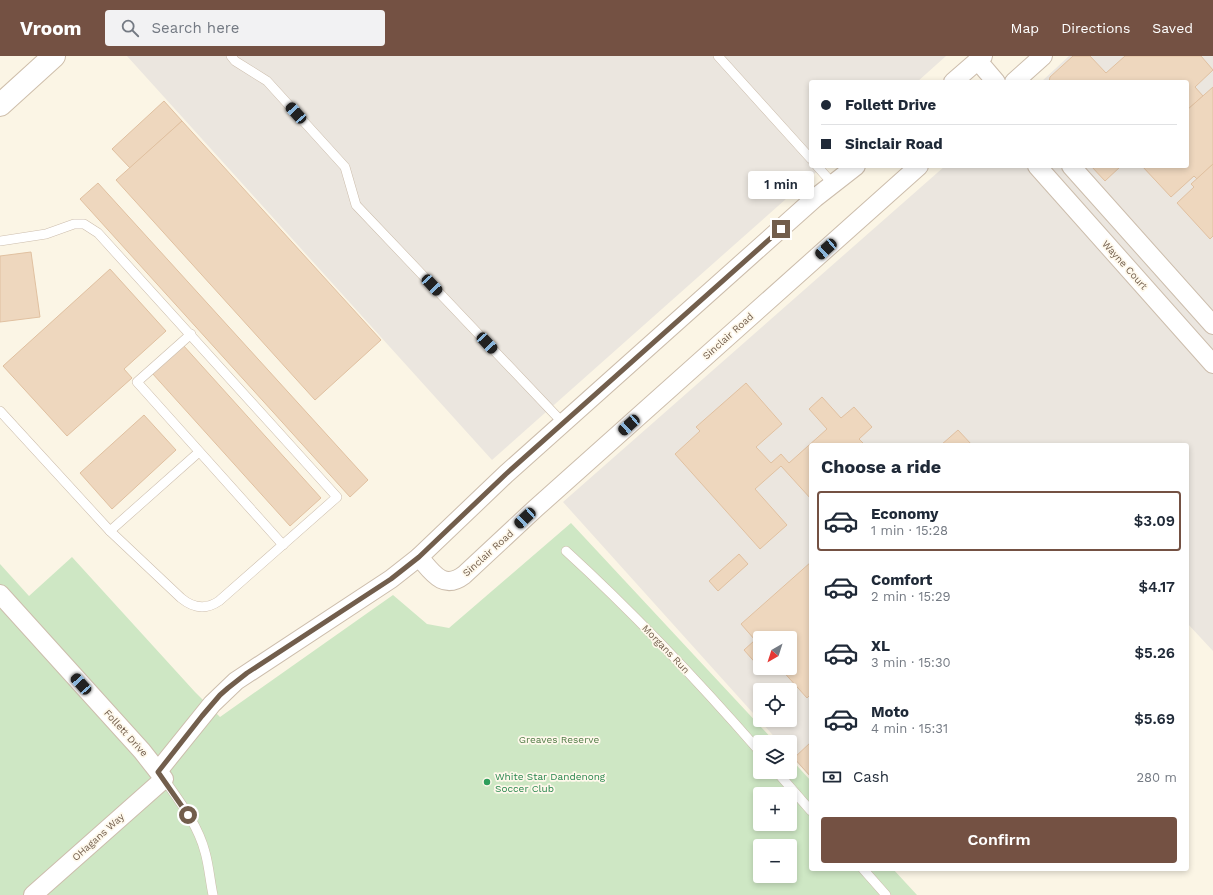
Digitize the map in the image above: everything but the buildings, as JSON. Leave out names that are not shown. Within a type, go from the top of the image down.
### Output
[{"type":"main road","points":[[0,105],[54,56]]},
{"type":"street","points":[[1016,80],[1043,56]]},
{"type":"street","points":[[959,80],[981,58],[995,80]]},
{"type":"street","points":[[419,557],[495,485],[563,424],[833,184],[853,168]]},
{"type":"street","name":"Sinclair Road","points":[[419,557],[435,575],[442,580],[453,581],[464,575],[536,508],[917,168]]},
{"type":"street","name":"Wayne Court","points":[[1039,168],[1213,364]]},
{"type":"street","points":[[1073,168],[1213,325]]},
{"type":"street","points":[[1104,241],[1123,224]]},
{"type":"street","points":[[1179,326],[1198,309]]},
{"type":"street","name":"OHagans Way","points":[[33,895],[161,775],[212,704],[236,681],[385,583],[419,557]]},
{"type":"street","name":"Follett Drive","points":[[0,594],[142,751],[161,775]]},
{"type":"lane","points":[[231,56],[235,61],[267,81],[345,167],[356,205],[563,424]]},
{"type":"lane","points":[[718,56],[809,157]]},
{"type":"lane","points":[[819,168],[833,184]]},
{"type":"lane","points":[[0,241],[46,234],[80,223],[88,226],[98,233],[337,497],[219,601],[209,606],[199,607],[188,603],[181,598],[110,531],[0,411]]},
{"type":"lane","points":[[191,334],[137,382],[283,545]]},
{"type":"lane","points":[[110,531],[199,452]]},
{"type":"lane","name":"Morgans Run","points":[[566,551],[674,656],[753,744]]},
{"type":"lane","name":"Follett Drive","points":[[161,775],[179,800],[199,836],[205,854],[213,895]]},
{"type":"lane","points":[[783,779],[809,809]]},
{"type":"lane","points":[[865,871],[886,895]]},
{"type":"shaded area","points":[[127,56],[946,56],[919,80],[809,80],[809,168],[821,168],[492,460]]},
{"type":"shaded area","points":[[1069,56],[1213,56],[1213,651],[1189,625],[1189,443],[809,443],[809,776],[797,763],[797,735],[773,735],[766,727],[797,727],[797,683],[753,683],[753,713],[563,502],[943,168],[1189,168],[1189,80],[1043,80]]},
{"type":"green space","name":"Greaves Reserve","points":[[571,523],[753,718],[753,727],[761,727],[768,735],[753,735],[753,779],[797,779],[797,766],[809,779],[809,871],[895,871],[917,895],[0,895],[0,564],[29,596],[72,557],[195,692],[220,717],[393,595],[427,624],[449,628]]},
{"type":"place","name":"White Star Dandenong Soccer Club","points":[[487,782]]},
{"type":"route","points":[[188,815],[179,800],[158,772],[220,695],[247,673],[385,583],[419,557],[506,474],[781,229]]}]
